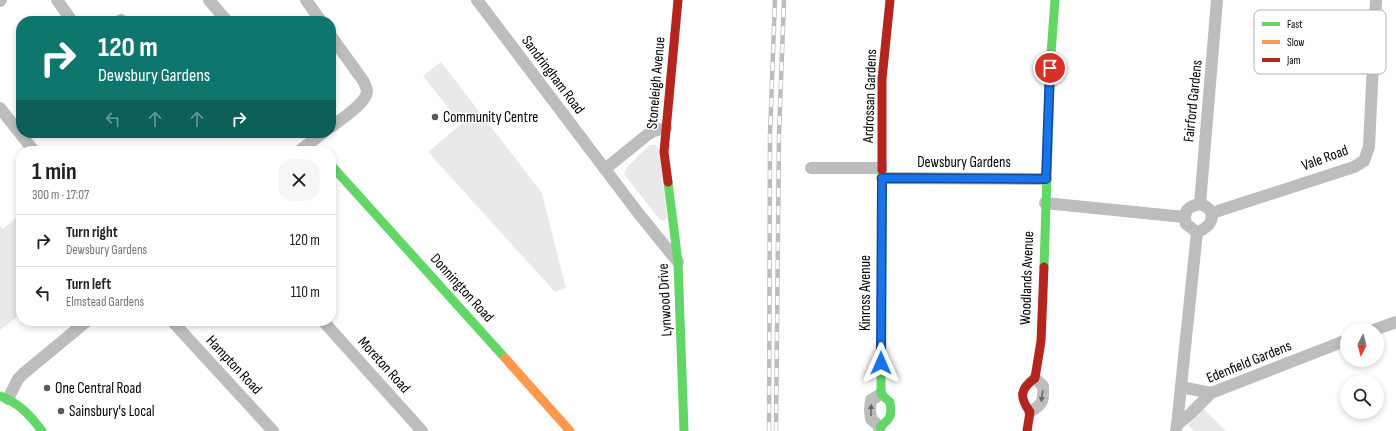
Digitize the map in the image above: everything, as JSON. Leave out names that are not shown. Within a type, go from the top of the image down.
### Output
[{"type":"street","points":[[57,0],[68,16]]},
{"type":"street","points":[[209,0],[223,16]]},
{"type":"street","points":[[306,0],[317,16]]},
{"type":"street","name":"Sandringham Road","points":[[477,0],[639,214],[678,262]]},
{"type":"street","name":"Stoneleigh Avenue","points":[[665,168],[664,152],[678,0]]},
{"type":"street","name":"Ardrossan Gardens","points":[[881,193],[882,79],[890,0]]},
{"type":"street","name":"Woodlands Avenue","points":[[1035,378],[1041,341],[1051,54],[1055,0]]},
{"type":"street","name":"Fairford Gardens","points":[[1200,204],[1217,0]]},
{"type":"street","name":"Vale Road","points":[[1376,0],[1376,10]]},
{"type":"street","points":[[336,43],[364,82],[367,91],[363,102],[336,123]]},
{"type":"street","name":"Vale Road","points":[[1212,214],[1354,166],[1364,160],[1369,147],[1372,74]]},
{"type":"street","points":[[0,108],[16,128]]},
{"type":"street","points":[[605,169],[647,135],[654,131],[666,128]]},
{"type":"street","points":[[24,138],[30,146]]},
{"type":"street","name":"Lynwood Drive","points":[[665,168],[678,262],[684,431]]},
{"type":"street","name":"Dewsbury Gardens","points":[[811,168],[881,173],[1046,179]]},
{"type":"street","name":"Donnington Road","points":[[336,172],[566,430]]},
{"type":"street","name":"Kinross Avenue","points":[[881,193],[881,394]]},
{"type":"street","points":[[1045,203],[1184,217]]},
{"type":"street","points":[[1200,204],[1205,206],[1212,214],[1212,219],[1205,230],[1198,232],[1186,224],[1184,217],[1186,211],[1192,205],[1200,204]]},
{"type":"street","points":[[1176,428],[1198,232]]},
{"type":"street","points":[[1384,326],[1396,322]]},
{"type":"street","points":[[42,431],[21,406],[4,397],[18,378],[81,326]]},
{"type":"street","name":"Hampton Road","points":[[177,326],[273,431]]},
{"type":"street","name":"Moreton Road","points":[[328,326],[422,431]]},
{"type":"street","name":"Edenfield Gardens","points":[[1176,428],[1211,393],[1340,343]]},
{"type":"street","points":[[1027,431],[1030,412],[1023,403],[1021,394],[1027,383],[1035,378],[1043,386],[1044,398],[1040,406],[1030,412]]},
{"type":"street","points":[[1181,387],[1211,393]]},
{"type":"street","points":[[881,394],[890,402],[891,411],[890,420],[880,429],[871,419],[870,410],[872,400],[881,394]]},
{"type":"shaded area","points":[[441,62],[542,193],[566,288],[555,292],[428,152],[461,124],[423,76]]},
{"type":"shaded area","points":[[650,145],[656,145],[659,149],[667,217],[664,221],[660,220],[624,174],[626,168]]},
{"type":"shaded area","points":[[16,218],[16,318],[0,330],[0,226],[3,229]]},
{"type":"shaded area","points":[[1203,408],[1226,431],[1194,431],[1188,425]]},
{"type":"railway","points":[[769,431],[770,134],[775,0]]},
{"type":"railway","points":[[776,431],[779,134],[784,0]]},
{"type":"traffic: fast","points":[[1044,267],[1051,54],[1055,0]]},
{"type":"traffic: fast","points":[[880,427],[889,419],[891,411],[890,402],[881,394],[882,170]]},
{"type":"traffic: fast","points":[[336,171],[505,358]]},
{"type":"traffic: fast","points":[[668,182],[678,262],[684,431]]},
{"type":"traffic: fast","points":[[0,396],[13,402],[24,410],[42,431]]},
{"type":"traffic: slow","points":[[505,358],[570,431]]},
{"type":"traffic: jam","points":[[668,182],[664,152],[678,0]]},
{"type":"traffic: jam","points":[[882,170],[882,79],[890,0]]},
{"type":"traffic: jam","points":[[1027,431],[1030,412],[1024,402],[1023,394],[1026,386],[1035,378],[1041,341],[1044,267]]},
{"type":"place","name":"Community Centre","points":[[435,117]]},
{"type":"place","name":"One Central Road","points":[[47,388]]},
{"type":"place","name":"Sainsbury's Local","points":[[61,411]]},
{"type":"route","points":[[881,363],[882,178],[1046,179],[1050,68]]}]
